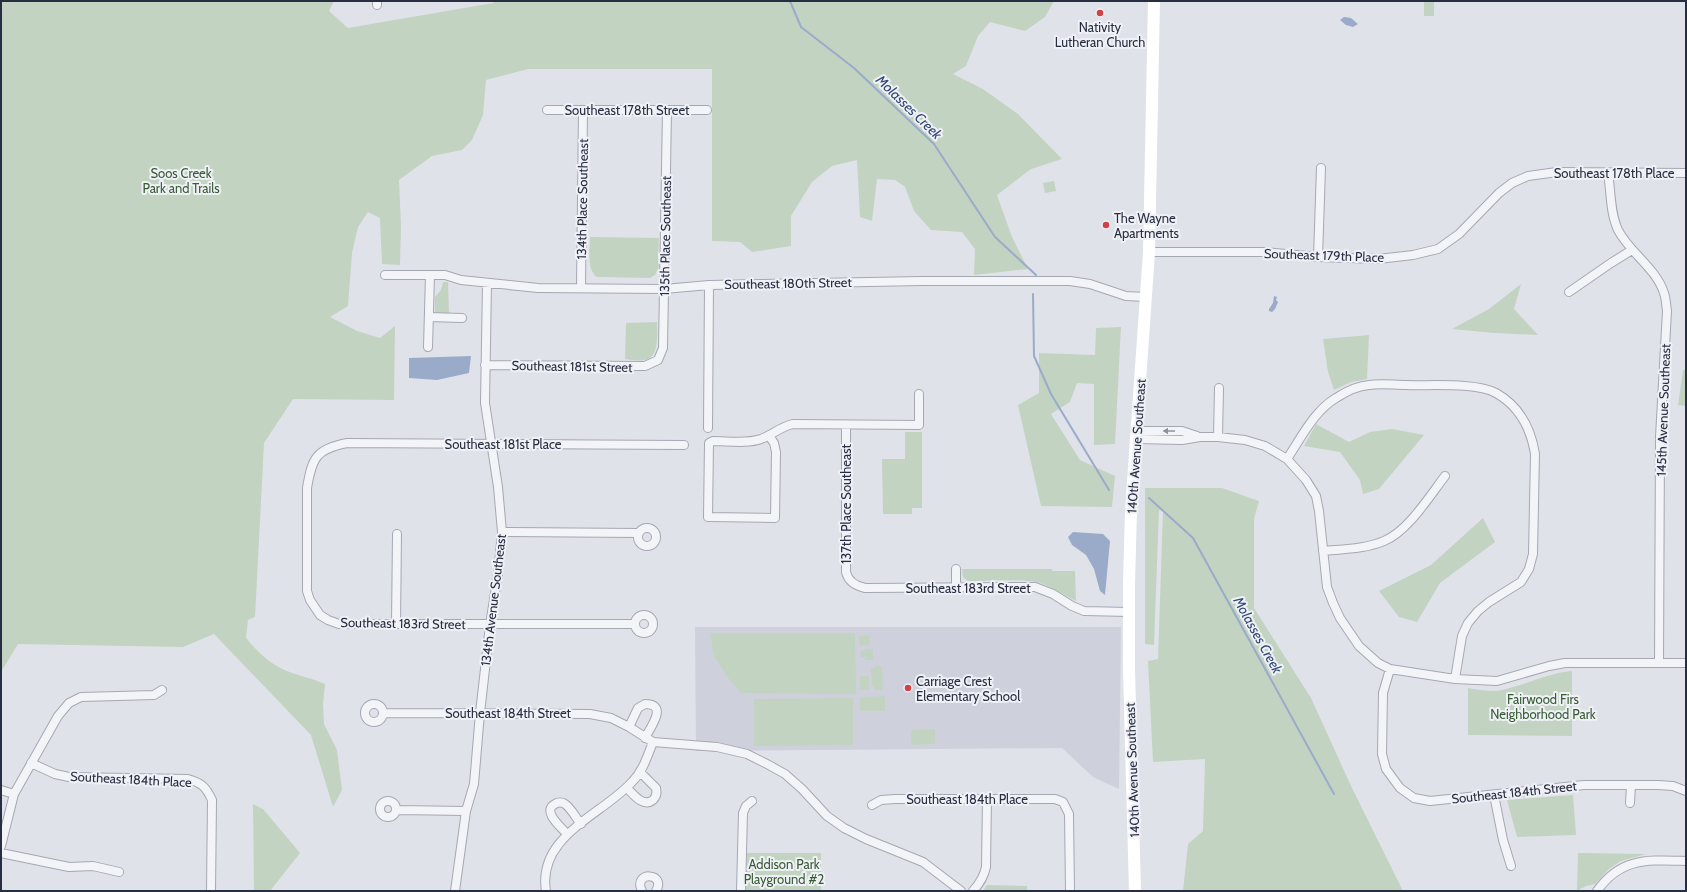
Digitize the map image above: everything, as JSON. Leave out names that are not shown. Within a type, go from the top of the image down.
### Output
[{"type":"main road","name":"140th Avenue Southeast","points":[[1135,891],[1129,670],[1131,510],[1146,297],[1154,1]]},
{"type":"street","name":"Southeast 178th Street","points":[[547,110],[707,110]]},
{"type":"street","name":"134th Place Southeast","points":[[581,288],[583,110]]},
{"type":"street","name":"135th Place Southeast","points":[[658,360],[664,348],[667,110]]},
{"type":"street","points":[[1318,257],[1321,168]]},
{"type":"street","name":"Southeast 179th Place","points":[[1148,252],[1263,252],[1318,257],[1378,258],[1412,256],[1438,249],[1459,234],[1499,193],[1512,183],[1528,176],[1543,173]]},
{"type":"street","name":"Southeast 178th Place","points":[[1543,173],[1686,173]]},
{"type":"street","name":"145th Avenue Southeast","points":[[1608,173],[1613,213],[1618,230],[1632,250],[1658,281],[1664,293],[1667,311],[1660,437],[1659,663]]},
{"type":"street","points":[[1569,292],[1632,250]]},
{"type":"street","name":"Southeast 180th Street","points":[[384,275],[444,276],[461,280],[538,288],[664,289],[709,285],[922,281],[1070,282],[1090,284],[1126,296],[1146,297]]},
{"type":"street","points":[[428,346],[430,275]]},
{"type":"street","name":"134th Avenue Southeast","points":[[456,891],[466,811],[474,784],[480,713],[502,532],[498,487],[485,403],[488,283]]},
{"type":"street","points":[[708,428],[709,285]]},
{"type":"street","points":[[429,317],[462,318]]},
{"type":"street","name":"Southeast 181st Street","points":[[485,365],[645,366],[658,360]]},
{"type":"street","points":[[1287,459],[1320,411],[1335,399],[1352,390],[1369,385],[1471,387],[1494,392],[1511,404],[1523,419],[1532,438],[1535,454],[1533,554],[1529,569],[1521,582],[1478,610],[1468,623],[1462,636],[1455,679]]},
{"type":"street","points":[[1218,437],[1219,388]]},
{"type":"street","points":[[768,436],[774,443],[776,452],[775,518],[708,517],[709,443],[713,441],[755,441],[768,436],[782,427],[792,424],[919,425],[919,394]]},
{"type":"street","name":"137th Place Southeast","points":[[846,425],[846,572],[847,577],[851,581]]},
{"type":"street","points":[[1137,435],[1182,440],[1200,437],[1218,437],[1245,440],[1265,446],[1287,459],[1306,480],[1316,496],[1320,511],[1327,587],[1340,618],[1359,646],[1378,662],[1390,669],[1455,679],[1497,681],[1549,666],[1565,664],[1686,663]]},
{"type":"street","name":"Southeast 181st Place","points":[[318,612],[310,600],[307,591],[307,488],[310,472],[315,458],[323,451],[335,445],[347,443],[684,445]]},
{"type":"street","points":[[1323,551],[1354,549],[1390,538],[1401,531],[1445,476]]},
{"type":"street","points":[[502,532],[639,533]]},
{"type":"street","points":[[396,624],[397,534]]},
{"type":"street","points":[[956,569],[956,588]]},
{"type":"street","name":"Southeast 183rd Street","points":[[851,581],[858,586],[865,588],[1035,587],[1053,594],[1072,606],[1084,611],[1129,612]]},
{"type":"street","name":"Southeast 183rd Street","points":[[318,612],[328,620],[339,624],[635,624]]},
{"type":"street","name":"Southeast 184th Street","points":[[1390,669],[1383,693],[1382,754],[1386,769],[1400,788],[1414,798],[1430,801],[1584,785],[1674,786],[1686,791]]},
{"type":"street","points":[[1,846],[14,794],[30,763],[58,716],[69,703],[81,697],[154,694],[162,690]]},
{"type":"street","points":[[630,727],[638,708],[645,704],[656,708],[657,716],[645,738]]},
{"type":"street","name":"Southeast 184th Street","points":[[383,713],[590,714],[611,718],[630,727],[653,742],[717,747],[747,754],[785,774],[802,789],[827,816],[844,828],[866,839],[923,862],[961,891]]},
{"type":"street","points":[[546,891],[546,873],[550,856],[568,834],[627,788],[640,773],[653,742]]},
{"type":"street","name":"Southeast 184th Place","points":[[30,763],[55,774],[70,777],[188,779],[200,782],[207,789],[212,800],[211,891]]},
{"type":"street","points":[[627,788],[640,800],[647,802],[653,800],[656,794],[656,788],[640,773]]},
{"type":"street","points":[[1630,803],[1631,785]]},
{"type":"street","points":[[1,790],[14,794]]},
{"type":"street","points":[[1494,795],[1503,840],[1511,866]]},
{"type":"street","name":"Southeast 184th Place","points":[[872,805],[882,800],[895,799],[1055,799],[1063,802],[1069,814],[1070,891]]},
{"type":"street","points":[[973,891],[980,884],[986,867],[987,799]]},
{"type":"street","points":[[741,891],[743,813],[746,806],[752,801]]},
{"type":"street","points":[[568,834],[552,817],[550,810],[554,805],[560,802],[566,804],[581,824]]},
{"type":"street","points":[[397,810],[466,811]]},
{"type":"street","points":[[1,853],[69,867],[93,866],[119,872]]},
{"type":"street","points":[[1597,891],[1605,879],[1622,868],[1639,861],[1686,861]]},
{"type":"street","points":[[642,891],[640,885],[641,882],[646,877],[650,876],[658,882],[659,886],[656,891]]},
{"type":"shaded area","name":"Carriage Crest Elementary School","points":[[695,627],[1121,627],[1119,789],[1093,777],[1062,748],[696,751]]},
{"type":"green space","name":"Soos Creek Park and Trails","points":[[1,1],[334,1],[329,11],[348,28],[493,3],[494,1],[1054,1],[1045,17],[1025,31],[990,22],[978,36],[966,66],[953,74],[983,89],[1018,114],[1062,159],[1031,169],[997,195],[1012,237],[1028,269],[974,275],[975,249],[962,232],[931,230],[914,211],[905,187],[895,180],[877,179],[872,221],[860,217],[857,160],[832,166],[812,182],[791,216],[791,246],[752,252],[740,242],[712,241],[712,69],[528,69],[486,80],[483,115],[472,140],[462,150],[432,156],[399,180],[401,226],[400,265],[382,264],[380,218],[368,212],[358,227],[352,253],[348,306],[330,317],[357,331],[380,338],[395,326],[394,400],[293,399],[264,443],[255,617],[248,620],[246,638],[260,653],[275,665],[292,673],[325,684],[323,705],[324,724],[337,750],[342,790],[333,807],[311,735],[214,634],[183,647],[18,644],[1,672]]},
{"type":"green space","points":[[1424,1],[1434,1],[1434,16],[1424,16]]},
{"type":"green space","points":[[1054,181],[1056,191],[1045,193],[1043,183]]},
{"type":"green space","points":[[590,237],[659,238],[659,267],[655,275],[650,278],[597,277],[591,269],[590,264]]},
{"type":"green space","points":[[443,282],[448,282],[449,314],[439,314],[435,312],[435,297],[441,290]]},
{"type":"green space","points":[[1521,284],[1514,309],[1538,335],[1452,329],[1489,309]]},
{"type":"green space","points":[[657,322],[657,344],[650,358],[645,360],[625,359],[626,323]]},
{"type":"green space","points":[[1121,327],[1115,444],[1094,445],[1094,384],[1077,383],[1070,402],[1051,414],[1080,460],[1115,476],[1112,507],[1041,506],[1018,405],[1039,393],[1039,353],[1095,355],[1096,328]]},
{"type":"green space","points":[[1369,335],[1367,379],[1351,382],[1334,390],[1328,372],[1323,339]]},
{"type":"green space","points":[[1683,370],[1686,370],[1686,406],[1678,405]]},
{"type":"green space","points":[[1316,424],[1349,442],[1370,432],[1392,429],[1424,435],[1379,489],[1363,494],[1360,480],[1340,452],[1304,446]]},
{"type":"green space","points":[[905,432],[922,432],[922,508],[912,508],[912,514],[883,514],[882,459],[905,459]]},
{"type":"green space","points":[[1145,488],[1222,488],[1259,501],[1254,519],[1254,608],[1311,698],[1352,788],[1403,891],[1183,891],[1188,844],[1203,831],[1205,759],[1153,762],[1148,661],[1158,659],[1163,511],[1159,510],[1154,645],[1145,644]]},
{"type":"green space","points":[[1483,518],[1495,542],[1440,583],[1417,622],[1399,617],[1379,591],[1431,565]]},
{"type":"green space","points":[[962,569],[1052,569],[1052,571],[1075,571],[1076,601],[1052,588],[1036,582],[1017,580],[968,581],[963,577]]},
{"type":"green space","points":[[710,633],[855,633],[856,694],[741,693],[728,678],[714,656]]},
{"type":"green space","points":[[869,635],[870,645],[860,646],[859,636]]},
{"type":"green space","points":[[865,649],[873,649],[873,660],[865,660],[865,657],[861,657],[860,651],[865,651]]},
{"type":"green space","points":[[875,666],[882,666],[883,690],[874,690],[874,685],[872,685],[871,668],[875,668]]},
{"type":"green space","name":"Fairwood Firs Neighborhood Park","points":[[1572,671],[1572,736],[1468,735],[1468,688],[1498,691],[1554,674]]},
{"type":"green space","points":[[860,676],[869,676],[869,690],[860,690]]},
{"type":"green space","points":[[885,696],[885,711],[860,711],[860,697]]},
{"type":"green space","points":[[853,698],[853,745],[754,746],[754,699]]},
{"type":"green space","points":[[935,729],[935,744],[911,745],[911,730]]},
{"type":"green space","points":[[1573,795],[1576,835],[1517,837],[1507,800]]},
{"type":"green space","points":[[253,804],[263,809],[300,853],[270,891],[254,891]]},
{"type":"green space","name":"Addison Park Playground #2","points":[[747,853],[821,853],[821,891],[746,891]]},
{"type":"green space","points":[[1578,853],[1646,854],[1621,861],[1609,869],[1595,884],[1586,886],[1577,891]]},
{"type":"green space","points":[[987,885],[1027,886],[1027,891],[983,891]]},
{"type":"water","points":[[1344,17],[1351,18],[1358,24],[1353,27],[1346,25],[1340,20]]},
{"type":"water","points":[[1274,296],[1277,297],[1276,300],[1278,302],[1272,312],[1269,311],[1269,309],[1273,303]]},
{"type":"water","points":[[471,356],[469,373],[437,380],[409,378],[409,358]]},
{"type":"water","points":[[1073,532],[1103,534],[1110,541],[1105,595],[1100,591],[1094,569],[1086,555],[1072,545],[1068,537]]},
{"type":"waterway","name":"Molasses Creek","points":[[790,1],[801,27],[854,68],[934,144],[995,237],[1036,275]]},
{"type":"waterway","name":"Molasses Creek","points":[[1033,294],[1034,356],[1051,394],[1109,490]]},
{"type":"waterway","name":"Molasses Creek","points":[[1149,498],[1193,538],[1334,794]]},
{"type":"place","name":"Nativity Lutheran Church","points":[[1100,13]]},
{"type":"place","name":"The Wayne Apartments","points":[[1106,225]]},
{"type":"place","name":"Carriage Crest Elementary School","points":[[908,688]]}]
